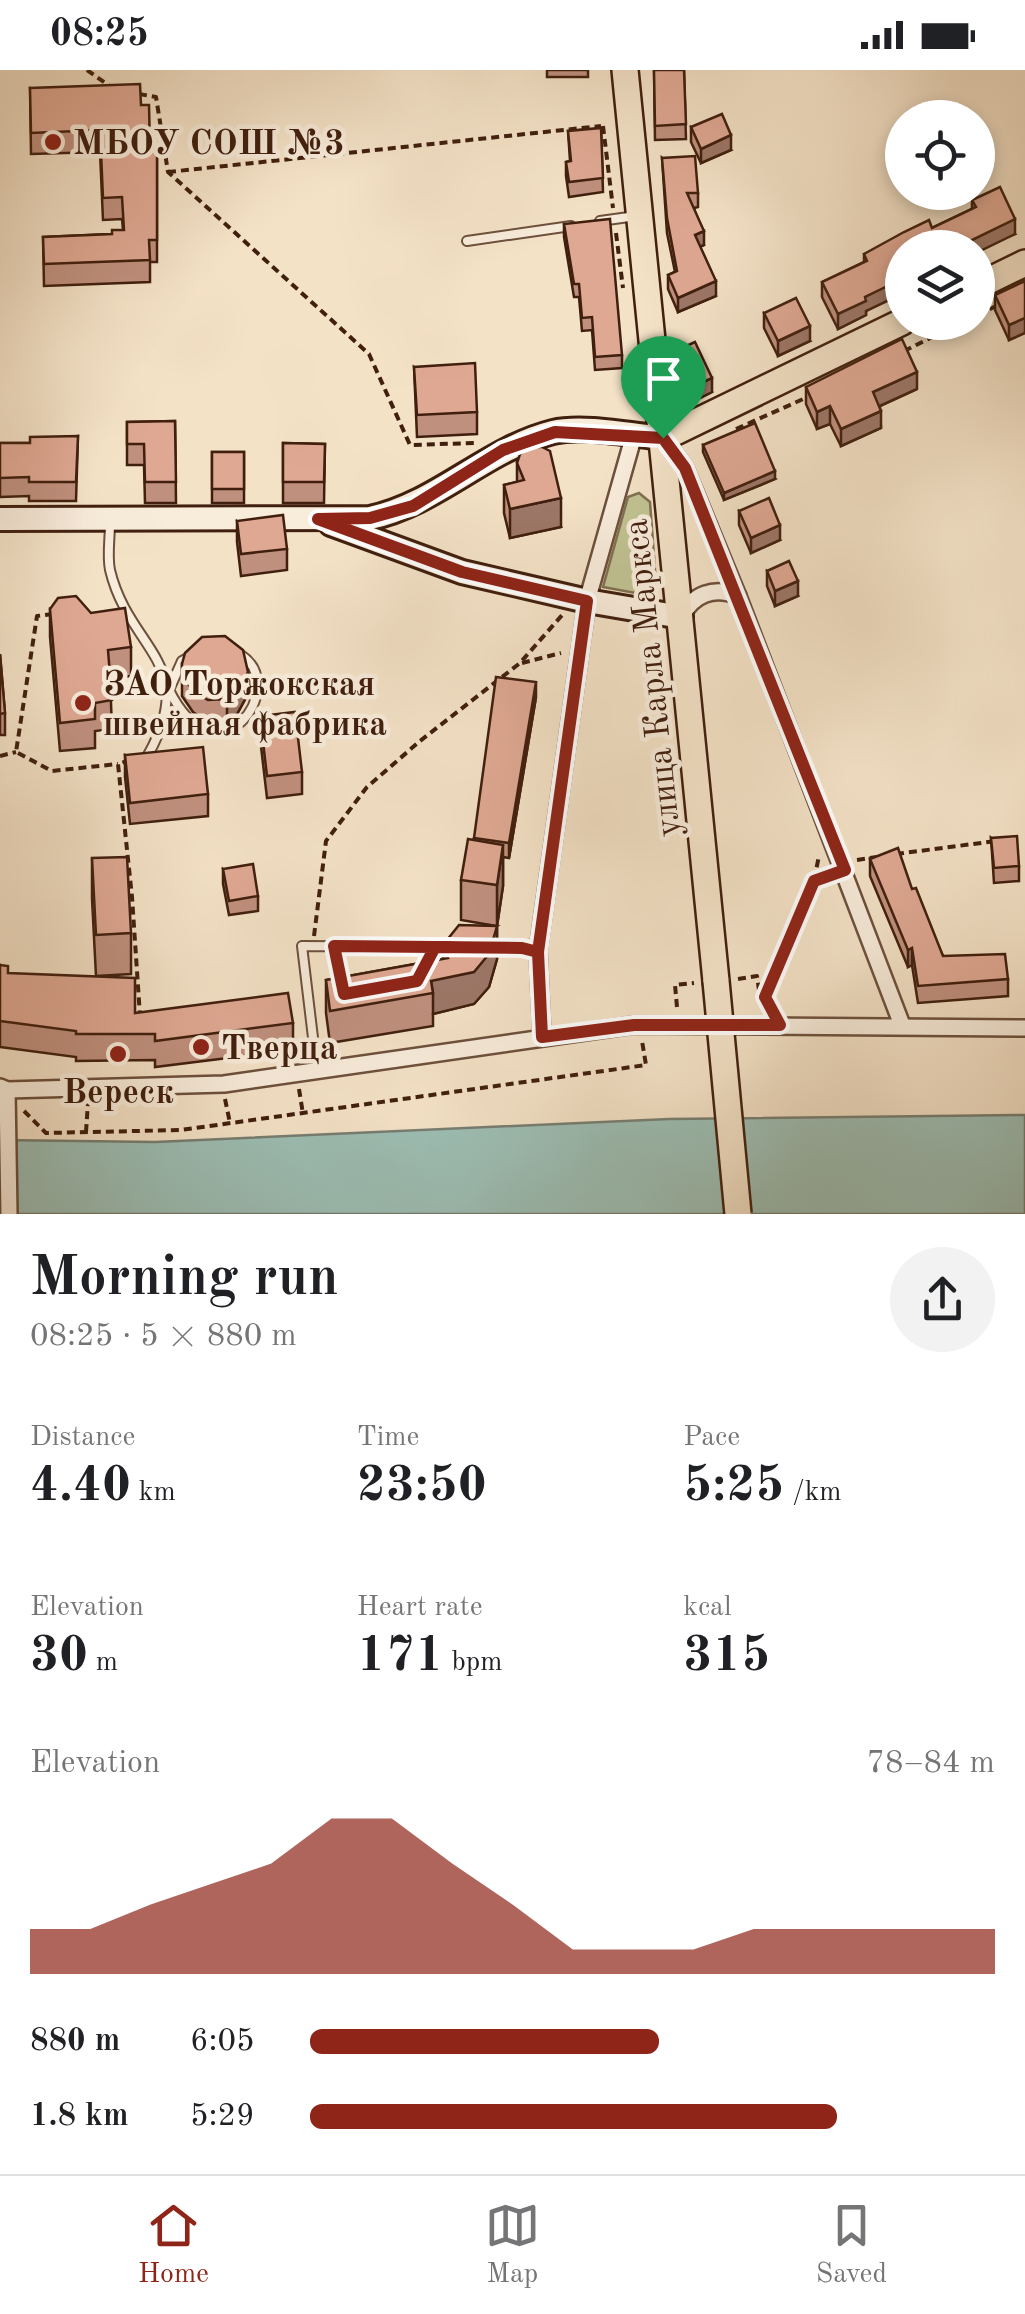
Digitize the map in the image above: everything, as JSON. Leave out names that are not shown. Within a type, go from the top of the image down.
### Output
[{"type":"main road","name":"улица Карла Маркса","points":[[626,70],[738,1214]]},
{"type":"main road","points":[[995,278],[1025,263]]},
{"type":"main road","points":[[663,438],[885,330]]},
{"type":"street","points":[[0,519],[370,518],[401,510],[503,450],[555,432],[663,438],[685,468],[738,596],[902,1025]]},
{"type":"street","name":"улица Карла Маркса","points":[[542,1037],[538,952],[587,601],[634,435]]},
{"type":"street","points":[[318,519],[462,572],[587,601],[681,618],[688,606],[705,594],[718,591],[738,596]]},
{"type":"street","points":[[9,1214],[8,1096],[224,1084],[634,1025],[1025,1028]]},
{"type":"lane","points":[[467,241],[640,216]]},
{"type":"lane","points":[[110,519],[110,568],[129,617],[159,662],[168,690],[179,710],[194,726],[214,733],[236,726],[252,712],[257,690],[254,669],[242,656],[211,644],[182,662],[168,690],[162,730],[148,754]]},
{"type":"lane","points":[[314,1046],[302,946],[452,947]]},
{"type":"lane","points":[[334,946],[344,994]]},
{"type":"lane","points":[[426,964],[435,947]]},
{"type":"lane","points":[[470,947],[538,952]]},
{"type":"path","points":[[87,70],[114,89]]},
{"type":"path","points":[[128,92],[156,97],[168,172],[369,354],[410,444],[481,443]]},
{"type":"path","points":[[168,172],[613,125]]},
{"type":"path","points":[[603,126],[624,295]]},
{"type":"path","points":[[995,306],[1009,299]]},
{"type":"path","points":[[16,752],[36,616],[54,614]]},
{"type":"path","points":[[312,946],[326,842],[367,787],[520,663],[564,614],[568,632]]},
{"type":"path","points":[[520,663],[571,650]]},
{"type":"path","points":[[0,756],[16,752],[52,771],[118,764],[148,754]]},
{"type":"path","points":[[118,764],[140,1029]]},
{"type":"path","points":[[897,854],[1007,840]]},
{"type":"path","points":[[780,1025],[765,997],[814,881],[844,866],[878,857]]},
{"type":"path","points":[[678,1014],[676,986],[757,976],[760,1004]]},
{"type":"path","points":[[8,1096],[46,1133],[181,1130],[646,1064],[640,1031]]},
{"type":"path","points":[[299,1086],[304,1114]]},
{"type":"path","points":[[225,1099],[230,1124]]},
{"type":"path","points":[[86,1132],[88,1102]]},
{"type":"green space","points":[[639,493],[650,502],[657,597],[603,587],[628,497]]},
{"type":"water","points":[[1025,1115],[1025,1214],[0,1214],[0,1140],[155,1142],[669,1119]]},
{"type":"building","points":[[654,70],[684,70],[686,124],[655,126]]},
{"type":"building","points":[[140,84],[141,105],[149,105],[150,147],[157,147],[157,240],[149,240],[150,260],[44,264],[43,237],[124,230],[122,197],[103,198],[100,130],[31,133],[30,88]]},
{"type":"building","points":[[722,114],[731,135],[701,149],[691,127]]},
{"type":"building","points":[[601,128],[603,178],[569,182],[568,131]]},
{"type":"building","points":[[695,156],[698,193],[687,193],[704,231],[695,235],[716,281],[678,298],[668,275],[677,271],[662,158]]},
{"type":"building","points":[[1000,187],[1015,219],[993,230],[908,230],[929,220],[932,228],[970,210],[995,210],[995,189]]},
{"type":"building","points":[[610,219],[622,355],[595,357],[592,317],[582,318],[579,284],[574,284],[564,224]]},
{"type":"building","points":[[885,242],[885,287],[838,314],[822,282],[867,261],[864,254]]},
{"type":"building","points":[[1025,281],[1025,318],[1009,325],[995,295]]},
{"type":"building","points":[[796,298],[810,326],[778,341],[764,313]]},
{"type":"building","points":[[900,340],[917,372],[873,392],[881,411],[841,429],[830,406],[817,412],[806,387]]},
{"type":"building","points":[[695,342],[712,378],[690,388],[673,352]]},
{"type":"building","points":[[475,363],[477,412],[417,415],[414,367]]},
{"type":"building","points":[[175,421],[176,482],[145,482],[144,444],[127,444],[127,422]]},
{"type":"building","points":[[755,423],[775,471],[724,493],[703,445]]},
{"type":"building","points":[[78,436],[76,482],[0,478],[0,443],[30,443],[30,437]]},
{"type":"building","points":[[283,443],[325,444],[324,482],[283,482]]},
{"type":"building","points":[[530,447],[550,451],[561,498],[510,509],[504,485],[524,480],[517,463],[520,454]]},
{"type":"building","points":[[212,452],[244,452],[244,489],[212,489]]},
{"type":"building","points":[[769,498],[780,525],[751,538],[739,511]]},
{"type":"building","points":[[283,515],[287,549],[241,554],[237,521]]},
{"type":"building","points":[[789,561],[798,581],[775,591],[767,571]]},
{"type":"building","name":"ЗАО Торжокская швейная фабрика","points":[[76,596],[91,613],[125,608],[131,647],[108,650],[112,700],[95,703],[95,719],[60,723],[50,609],[58,598]]},
{"type":"building","points":[[225,636],[243,650],[248,672],[237,692],[227,699],[208,700],[193,691],[182,675],[182,664],[185,653],[202,637]]},
{"type":"building","points":[[0,654],[5,713],[0,714]]},
{"type":"building","points":[[496,677],[536,682],[509,843],[474,838]]},
{"type":"building","points":[[295,712],[302,772],[267,776],[260,716]]},
{"type":"building","points":[[203,747],[208,794],[130,803],[125,755]]},
{"type":"building","points":[[1017,836],[1019,866],[994,868],[991,838]]},
{"type":"building","points":[[468,839],[503,845],[497,885],[461,880]]},
{"type":"building","points":[[898,848],[943,956],[1005,954],[1008,979],[918,986],[912,948],[908,950],[870,859]]},
{"type":"building","points":[[127,857],[131,933],[96,935],[92,858]]},
{"type":"building","points":[[253,864],[258,896],[229,901],[223,869]]},
{"type":"building","points":[[459,925],[497,926],[489,954],[474,972],[431,981],[433,993],[330,1011],[326,980],[448,958],[443,945]]},
{"type":"building","points":[[0,965],[8,966],[8,973],[135,978],[135,1013],[288,993],[293,1023],[155,1041],[155,1034],[76,1034],[0,1021]]},
{"type":"place","name":"МБОУ СОШ №3","points":[[53,142]]},
{"type":"place","name":"ЗАО Торжокская швейная фабрика","points":[[83,703]]},
{"type":"place","name":"Тверца","points":[[201,1047]]},
{"type":"place","name":"Вереск","points":[[118,1054]]},
{"type":"route","points":[[663,438],[555,432],[503,450],[413,506],[370,518],[318,519],[462,572],[587,601],[538,952],[522,948],[435,947],[334,946],[344,994],[417,981],[435,947],[522,948],[538,952],[542,1037],[634,1025],[780,1025],[765,997],[814,881],[845,870],[685,468],[663,438]]}]
